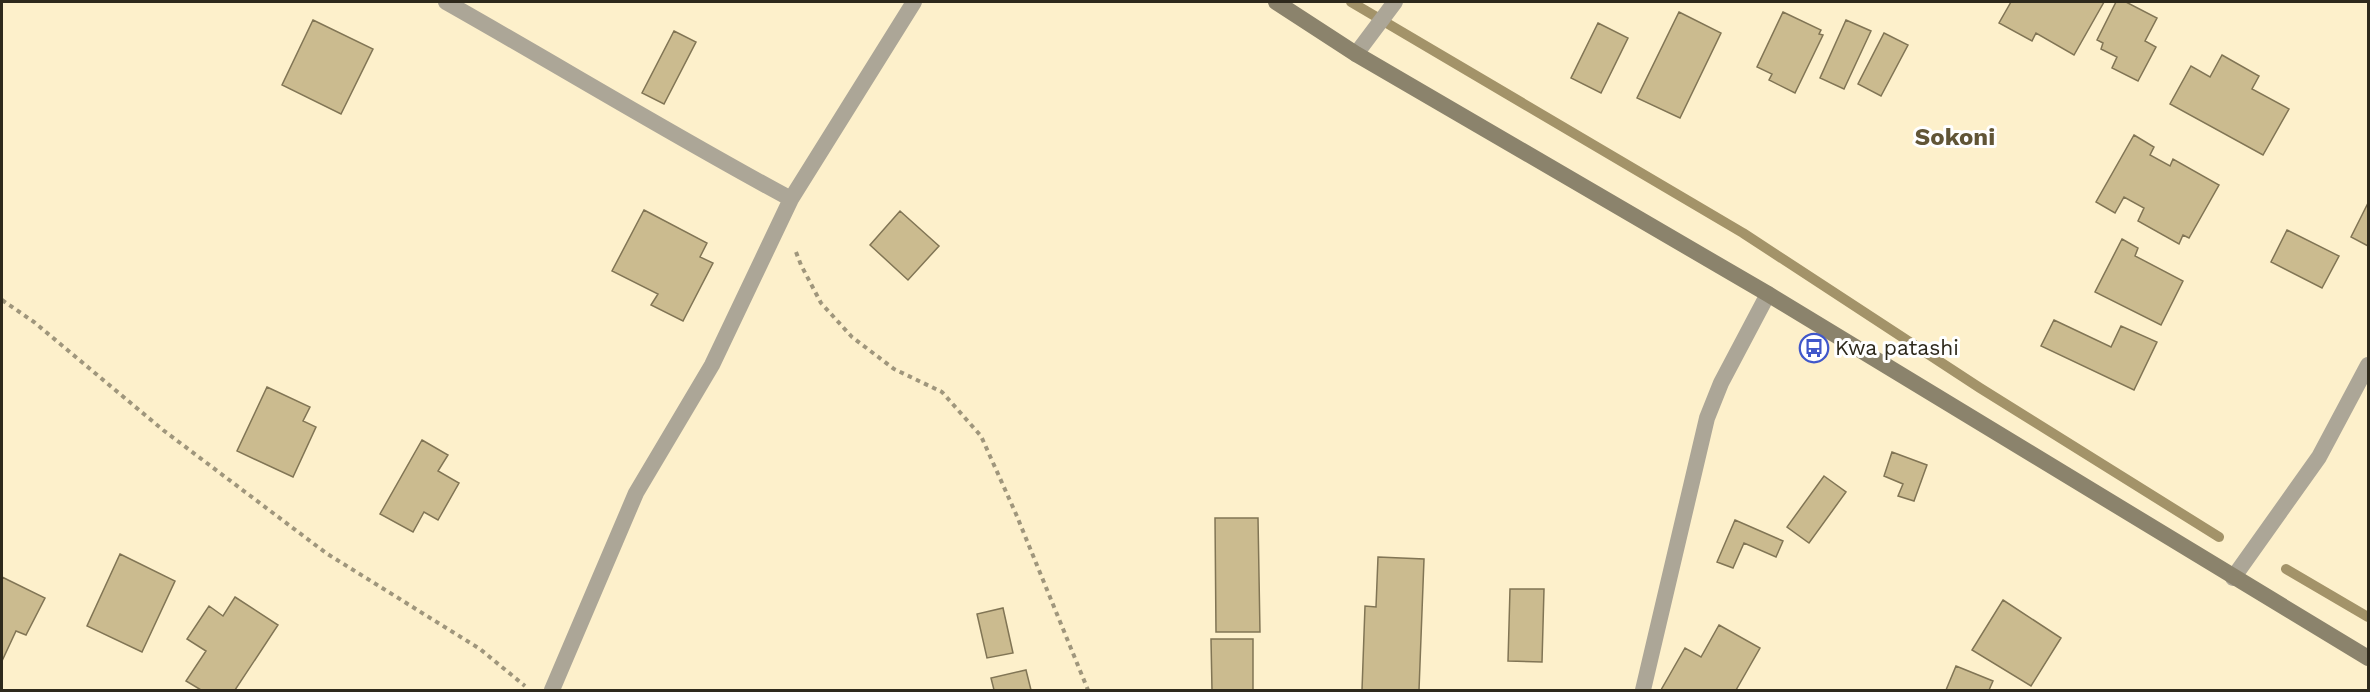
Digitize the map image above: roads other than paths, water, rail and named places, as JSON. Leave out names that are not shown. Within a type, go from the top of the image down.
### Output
[{"type":"main road","points":[[1276,2],[1356,54],[1768,294],[2368,658]]},
{"type":"street","points":[[446,2],[697,148],[791,199]]},
{"type":"street","points":[[552,690],[636,493],[712,365],[791,199],[914,2]]},
{"type":"street","points":[[1356,54],[1395,2]]},
{"type":"street","points":[[1643,690],[1707,418],[1721,383],[1768,294]]},
{"type":"street","points":[[2233,578],[2319,457],[2368,365]]},
{"type":"waterway","points":[[1351,2],[1743,233],[1980,388],[2219,537]]},
{"type":"waterway","points":[[2286,569],[2368,617]]},
{"type":"place","name":"Kwa patashi","points":[[1814,348]]},
{"type":"district","name":"Sokoni","points":[[1955,137]]}]
